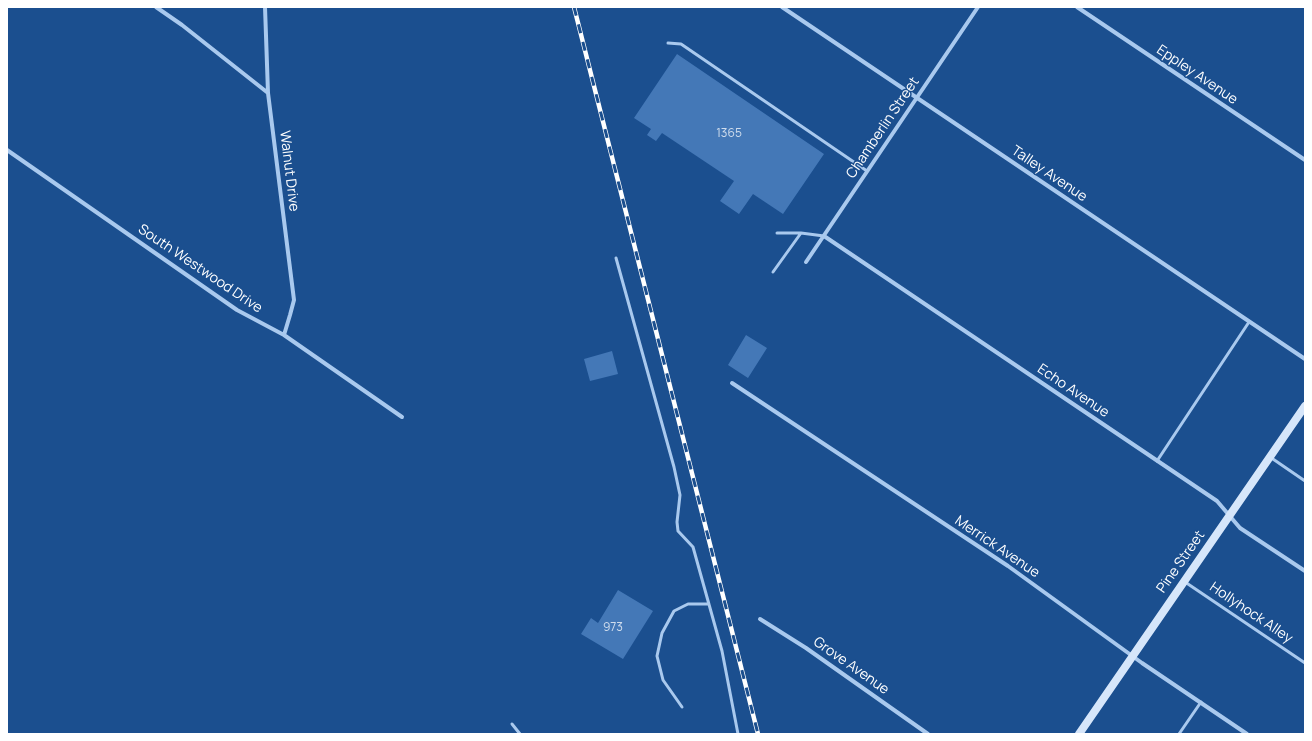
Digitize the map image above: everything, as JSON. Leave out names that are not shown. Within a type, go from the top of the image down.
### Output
[{"type":"main road","name":"Pine Street","points":[[1079,734],[1305,406]]},
{"type":"street","points":[[156,7],[182,24],[268,93]]},
{"type":"street","name":"Walnut Drive","points":[[265,7],[268,93],[294,300],[284,335]]},
{"type":"street","name":"Talley Avenue","points":[[782,7],[1305,359]]},
{"type":"street","name":"Chamberlin Street","points":[[806,262],[978,7]]},
{"type":"street","name":"Eppley Avenue","points":[[1077,7],[1305,160]]},
{"type":"street","name":"South Westwood Drive","points":[[7,150],[238,310],[284,335],[402,417]]},
{"type":"street","name":"Echo Avenue","points":[[824,236],[1217,501],[1240,528],[1305,571]]},
{"type":"street","name":"Merrick Avenue","points":[[732,383],[1008,566],[1132,656],[1247,734]]},
{"type":"street","name":"Grove Avenue","points":[[760,619],[806,648],[928,734]]},
{"type":"lane","points":[[668,43],[681,44],[867,171]]},
{"type":"lane","points":[[777,233],[800,233],[824,236]]},
{"type":"lane","points":[[773,272],[800,233]]},
{"type":"lane","points":[[616,258],[680,496],[676,522],[678,531],[693,547],[722,651],[738,734]]},
{"type":"lane","points":[[1157,461],[1249,322]]},
{"type":"lane","points":[[1270,457],[1305,481]]},
{"type":"lane","name":"Hollyhock Alley","points":[[1184,581],[1305,663]]},
{"type":"lane","points":[[682,707],[663,680],[657,656],[662,633],[674,611],[688,604],[709,604]]},
{"type":"lane","points":[[1179,734],[1201,702]]},
{"type":"lane","points":[[512,724],[520,734]]},
{"type":"building","points":[[677,54],[824,154],[783,214],[753,194],[739,214],[720,201],[734,181],[662,133],[656,141],[647,135],[651,129],[634,118]]},
{"type":"building","points":[[746,335],[767,348],[748,378],[728,365]]},
{"type":"building","points":[[612,351],[618,374],[590,381],[584,359]]},
{"type":"building","points":[[618,590],[653,611],[623,659],[581,634],[591,618],[598,623]]},
{"type":"railway","points":[[574,7],[758,734]]}]
